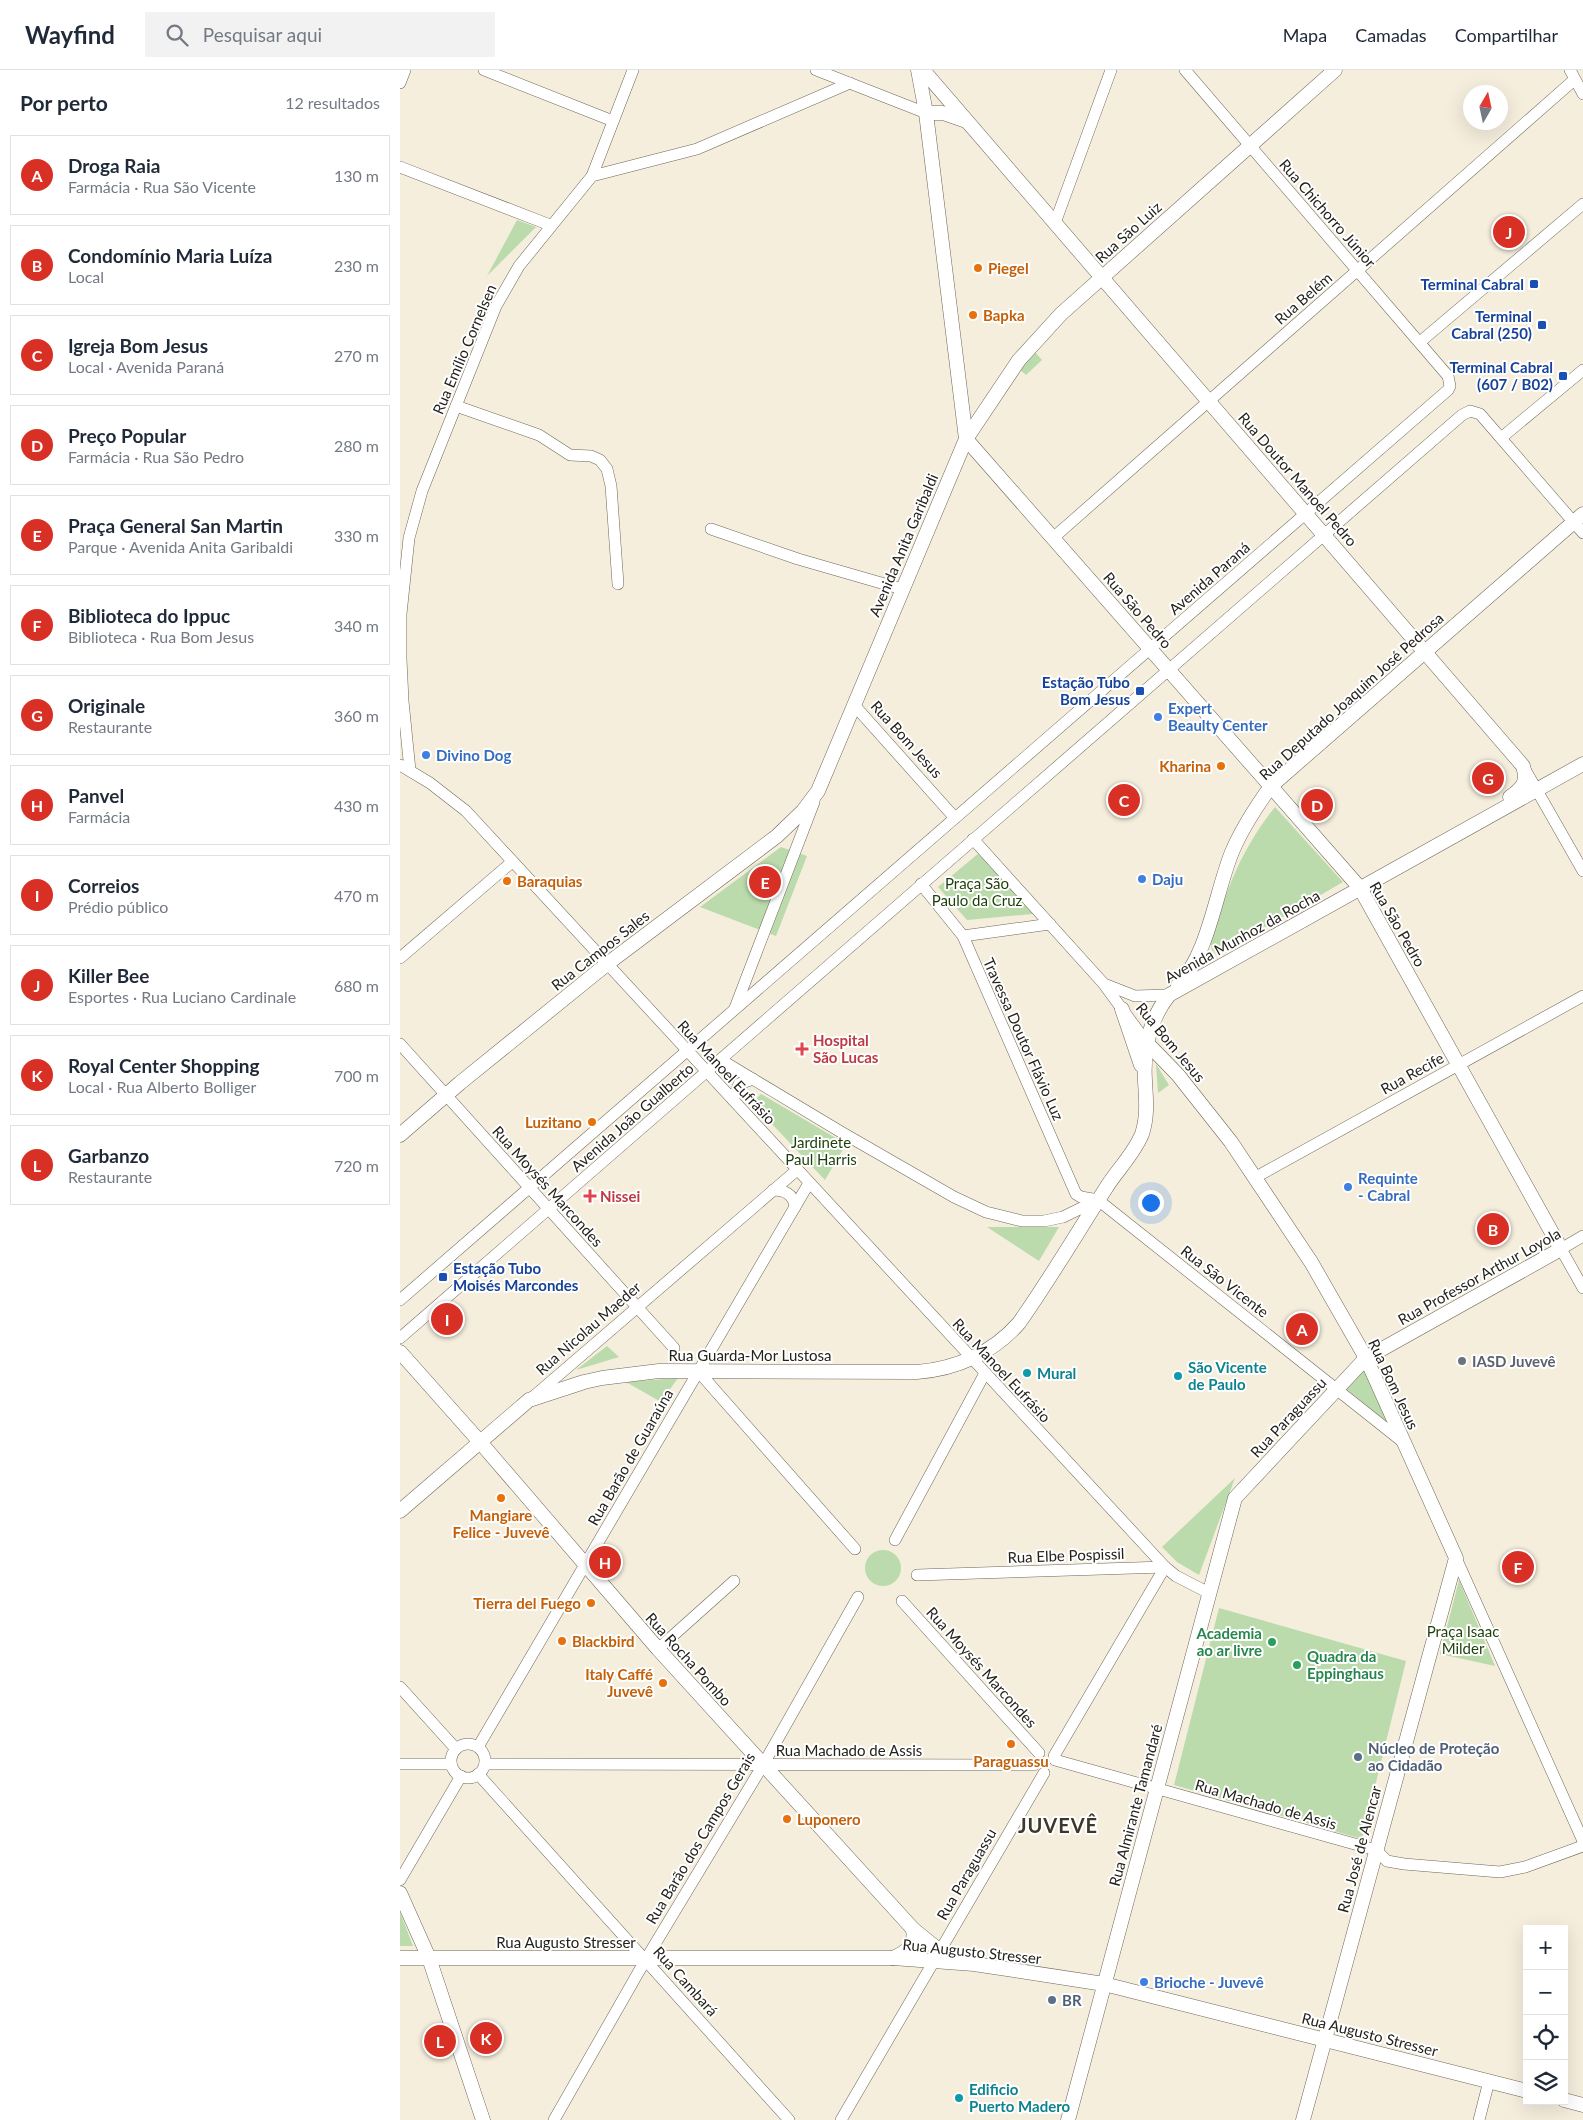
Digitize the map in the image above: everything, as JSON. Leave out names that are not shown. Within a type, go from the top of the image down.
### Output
[{"type":"main road","name":"Avenida Anita Garibaldi","points":[[818,791],[966,439],[926,113],[918,70]]},
{"type":"main road","name":"Rua Doutor Manoel Pedro","points":[[923,70],[1523,766]]},
{"type":"main road","name":"Rua São Luiz","points":[[966,439],[1019,360],[1061,314],[1335,70]]},
{"type":"main road","name":"Rua Doutor Manoel Pedro","points":[[926,113],[944,113],[968,122]]},
{"type":"main road","name":"Rua São Pedro","points":[[966,439],[1360,888],[1561,1249]]},
{"type":"main road","name":"Rua Deputado Joaquim José Pedrosa","points":[[1169,995],[1181,983],[1195,963],[1232,851],[1248,820],[1271,786],[1578,518]]},
{"type":"main road","name":"Avenida Munhoz da Rocha","points":[[1098,1200],[1136,1145],[1141,1134],[1146,1111],[1144,1078],[1147,1042],[1152,1020],[1169,995],[1583,764]]},
{"type":"main road","points":[[1476,824],[1521,789],[1526,780],[1523,766]]},
{"type":"main road","name":"Rua Campos Sales","points":[[400,1135],[446,1095],[607,964],[777,836],[803,811],[818,791]]},
{"type":"main road","points":[[1122,1009],[1144,1078]]},
{"type":"main road","name":"Rua Bom Jesus","points":[[1147,1042],[1183,1081],[1256,1177],[1312,1262],[1366,1358],[1456,1558]]},
{"type":"main road","points":[[972,1359],[997,1345],[1019,1323],[1098,1200]]},
{"type":"main road","name":"Rua Professor Arthur Loyola","points":[[1366,1358],[1561,1249]]},
{"type":"main road","name":"Rua Rocha Pombo","points":[[400,1352],[658,1649],[937,1956],[974,1964]]},
{"type":"main road","name":"Rua Paraguassu","points":[[1235,1498],[1366,1358]]},
{"type":"main road","name":"Rua Guarda-Mor Lustosa","points":[[529,1400],[602,1378],[659,1371],[917,1372],[943,1369],[972,1359]]},
{"type":"main road","name":"Rua Nicolau Maeder","points":[[400,1511],[529,1400]]},
{"type":"main road","name":"Rua Almirante Tamandaré","points":[[1068,2120],[1235,1498]]},
{"type":"main road","name":"Rua José de Alencar","points":[[1303,2120],[1456,1558]]},
{"type":"main road","points":[[400,1893],[404,1908],[429,1958],[484,2120]]},
{"type":"main road","points":[[893,1958],[903,1954],[911,1947],[914,1936],[913,1928]]},
{"type":"main road","name":"Rua Augusto Stresser","points":[[400,1958],[646,1959],[893,1958],[937,1956]]},
{"type":"main road","name":"Rua Augusto Stresser","points":[[974,1964],[1104,1984],[1523,2090]]},
{"type":"main road","points":[[1568,2101],[1583,2105]]},
{"type":"street","points":[[400,83],[405,70]]},
{"type":"street","points":[[484,70],[613,121]]},
{"type":"street","name":"Rua Emílio Cornelsen","points":[[405,768],[401,659],[404,571],[408,538],[414,514],[496,306],[518,266],[592,176],[633,70]]},
{"type":"street","points":[[816,70],[926,113]]},
{"type":"street","points":[[1055,222],[1111,70]]},
{"type":"street","name":"Rua Chichorro Júnior","points":[[1185,70],[1448,376]]},
{"type":"street","points":[[1572,75],[1583,94]]},
{"type":"street","name":"Rua Belém","points":[[1053,538],[1357,270],[1572,75]]},
{"type":"street","points":[[592,176],[697,149],[850,83]]},
{"type":"street","points":[[400,167],[550,225]]},
{"type":"street","points":[[1420,342],[1583,204]]},
{"type":"street","points":[[1502,438],[1583,370]]},
{"type":"street","name":"Avenida Paraná","points":[[956,818],[1444,394],[1450,386],[1448,376]]},
{"type":"street","points":[[456,406],[539,435],[570,455],[591,456],[600,460],[607,469],[611,486],[618,584]]},
{"type":"street","points":[[973,839],[1462,415],[1474,410],[1480,414],[1578,518],[1583,533]]},
{"type":"street","points":[[711,528],[798,559],[902,590]]},
{"type":"street","name":"Rua Bom Jesus","points":[[854,705],[956,818]]},
{"type":"street","name":"Rua Doutor Manoel Pedro","points":[[1523,766],[1538,789],[1583,871]]},
{"type":"street","name":"Rua Manoel Eufrásio","points":[[405,768],[444,792],[466,811],[1165,1567]]},
{"type":"street","name":"Avenida Anita Garibaldi","points":[[734,1010],[818,791]]},
{"type":"street","name":"Avenida João Gualberto","points":[[400,1300],[956,818]]},
{"type":"street","name":"Rua Bom Jesus","points":[[973,839],[1103,983],[1147,1042]]},
{"type":"street","name":"Avenida João Gualberto","points":[[400,1338],[973,839]]},
{"type":"street","points":[[400,958],[512,862]]},
{"type":"street","name":"Travessa Doutor Flávio Luz","points":[[921,884],[962,936],[1076,1194],[1081,1197],[1098,1200]]},
{"type":"street","points":[[962,936],[1050,924]]},
{"type":"street","name":"Rua Bom Jesus","points":[[1103,983],[1126,994],[1135,996],[1169,995]]},
{"type":"street","name":"Rua Recife","points":[[1256,1177],[1583,996]]},
{"type":"street","name":"Rua Moysés Marcondes","points":[[400,1044],[674,1348]]},
{"type":"street","name":"Avenida Munhoz da Rocha","points":[[721,1060],[954,1197],[986,1212],[1022,1221],[1044,1221],[1063,1217],[1098,1200]]},
{"type":"street","points":[[733,1100],[739,1084],[753,1079]]},
{"type":"street","name":"Rua Nicolau Maeder","points":[[529,1400],[797,1170]]},
{"type":"street","name":"Rua Barão de Guaraúna","points":[[478,1747],[809,1183]]},
{"type":"street","points":[[773,1190],[785,1192],[791,1196],[795,1207]]},
{"type":"street","name":"Rua São Vicente","points":[[1098,1200],[1404,1443]]},
{"type":"street","name":"Rua Professor Arthur Loyola","points":[[1561,1249],[1583,1236]]},
{"type":"street","name":"Rua São Pedro","points":[[1561,1249],[1583,1288]]},
{"type":"street","points":[[698,1371],[856,1549]]},
{"type":"street","points":[[895,1540],[985,1373]]},
{"type":"street","name":"Rua Bom Jesus","points":[[1456,1558],[1583,1841]]},
{"type":"street","points":[[1055,1759],[1049,1752],[1039,1753],[1034,1758],[1034,1765],[1038,1771],[1044,1773],[1053,1770],[1055,1759],[1165,1567],[1176,1576],[1209,1593]]},
{"type":"street","name":"Rua Elbe Pospissil","points":[[917,1575],[1165,1567]]},
{"type":"street","points":[[658,1649],[734,1582]]},
{"type":"street","name":"Rua Barão dos Campos Gerais","points":[[554,2120],[646,1959],[763,1765],[858,1597]]},
{"type":"street","name":"Rua Moysés Marcondes","points":[[902,1601],[1039,1753]]},
{"type":"street","points":[[400,1687],[456,1749]]},
{"type":"street","points":[[464,1744],[478,1747],[484,1754],[482,1769],[470,1778],[461,1776],[454,1771],[451,1758],[456,1749],[464,1744]]},
{"type":"street","name":"Rua Machado de Assis","points":[[1055,1759],[1376,1850],[1387,1861],[1404,1864],[1500,1872],[1525,1867],[1583,1846]]},
{"type":"street","points":[[400,1764],[451,1764]]},
{"type":"street","name":"Rua Machado de Assis","points":[[482,1769],[763,1765],[1034,1765]]},
{"type":"street","name":"Rua Cambará","points":[[482,1769],[646,1959],[789,2120]]},
{"type":"street","name":"Rua Paraguassu","points":[[841,2120],[1044,1773]]},
{"type":"street","points":[[400,1880],[461,1776]]},
{"type":"street","points":[[1479,2120],[1489,2081]]},
{"type":"green space","points":[[517,220],[536,227],[487,276]]},
{"type":"green space","points":[[1035,352],[1042,360],[1026,375],[1018,368]]},
{"type":"green space","points":[[1275,807],[1343,882],[1221,953],[1216,954],[1212,950],[1211,944],[1228,889],[1253,839]]},
{"type":"green space","points":[[781,847],[807,856],[776,936],[700,907]]},
{"type":"green space","name":"Praça São Paulo da Cruz","points":[[979,853],[1033,914],[967,920],[938,887]]},
{"type":"green space","points":[[1156,1064],[1169,1085],[1158,1093]]},
{"type":"green space","name":"Jardinete Paul Harris","points":[[761,1094],[846,1144],[825,1180],[752,1103]]},
{"type":"green space","points":[[987,1227],[1059,1227],[1039,1261]]},
{"type":"green space","points":[[607,1346],[619,1357],[576,1370]]},
{"type":"green space","points":[[1364,1366],[1391,1425],[1345,1388]]},
{"type":"green space","points":[[678,1378],[661,1402],[626,1382]]},
{"type":"green space","points":[[1235,1478],[1199,1575],[1177,1562],[1162,1547]]},
{"type":"green space","points":[[883,1550],[896,1555],[901,1568],[896,1581],[883,1586],[870,1581],[865,1568],[870,1555]]},
{"type":"green space","name":"Praça Isaac Milder","points":[[1459,1580],[1495,1666],[1440,1654]]},
{"type":"green space","points":[[1219,1608],[1406,1661],[1362,1839],[1174,1785]]},
{"type":"green space","points":[[400,1912],[413,1946],[400,1946]]},
{"type":"place","name":"Killer Bee","points":[[1509,232]]},
{"type":"place","name":"Piegel","points":[[978,268]]},
{"type":"place","name":"Terminal Cabral","points":[[1534,284]]},
{"type":"place","name":"Bapka","points":[[973,315]]},
{"type":"place","name":"Terminal Cabral (250)","points":[[1542,325]]},
{"type":"place","name":"Terminal Cabral (607 / B02)","points":[[1563,376]]},
{"type":"place","name":"Estação Tubo Bom Jesus","points":[[1140,691]]},
{"type":"place","name":"Expert Beaulty Center","points":[[1158,717]]},
{"type":"place","name":"Divino Dog","points":[[426,755]]},
{"type":"place","name":"Kharina","points":[[1221,766]]},
{"type":"place","name":"Originale","points":[[1488,778]]},
{"type":"place","name":"Igreja Bom Jesus","points":[[1124,800]]},
{"type":"place","name":"Preço Popular","points":[[1317,805]]},
{"type":"place","name":"Daju","points":[[1142,879]]},
{"type":"place","name":"Baraquias","points":[[507,881]]},
{"type":"place","name":"Praça General San Martin","points":[[765,882]]},
{"type":"place","name":"Hospital São Lucas","points":[[802,1049]]},
{"type":"place","name":"Luzitano","points":[[592,1122]]},
{"type":"place","name":"Requinte - Cabral","points":[[1348,1187]]},
{"type":"place","name":"Nissei","points":[[590,1196]]},
{"type":"place","name":"Condomínio Maria Luíza","points":[[1493,1229]]},
{"type":"place","name":"Estação Tubo Moisés Marcondes","points":[[443,1277]]},
{"type":"place","name":"Correios","points":[[447,1319]]},
{"type":"place","name":"Droga Raia","points":[[1302,1329]]},
{"type":"place","name":"IASD Juvevê","points":[[1462,1361]]},
{"type":"place","name":"Mural","points":[[1027,1373]]},
{"type":"place","name":"São Vicente de Paulo","points":[[1178,1376]]},
{"type":"place","name":"Mangiare Felice - Juvevê","points":[[501,1498]]},
{"type":"place","name":"Panvel","points":[[605,1562]]},
{"type":"place","name":"Biblioteca do Ippuc","points":[[1518,1567]]},
{"type":"place","name":"Tierra del Fuego","points":[[591,1603]]},
{"type":"place","name":"Blackbird","points":[[562,1641]]},
{"type":"place","name":"Academia ao ar livre","points":[[1272,1642]]},
{"type":"place","name":"Quadra da Eppinghaus","points":[[1297,1665]]},
{"type":"place","name":"Italy Caffé Juvevê","points":[[663,1683]]},
{"type":"place","name":"Paraguassu","points":[[1011,1744]]},
{"type":"place","name":"Núcleo de Proteção ao Cidadão","points":[[1358,1757]]},
{"type":"place","name":"Luponero","points":[[787,1819]]},
{"type":"place","name":"Brioche - Juvevê","points":[[1144,1982]]},
{"type":"place","name":"BR","points":[[1052,2000]]},
{"type":"place","name":"Royal Center Shopping","points":[[486,2038]]},
{"type":"place","name":"Garbanzo","points":[[440,2041]]},
{"type":"place","name":"Edificio Puerto Madero","points":[[959,2098]]},
{"type":"district","name":"JUVEVÊ","points":[[1058,1825]]}]
